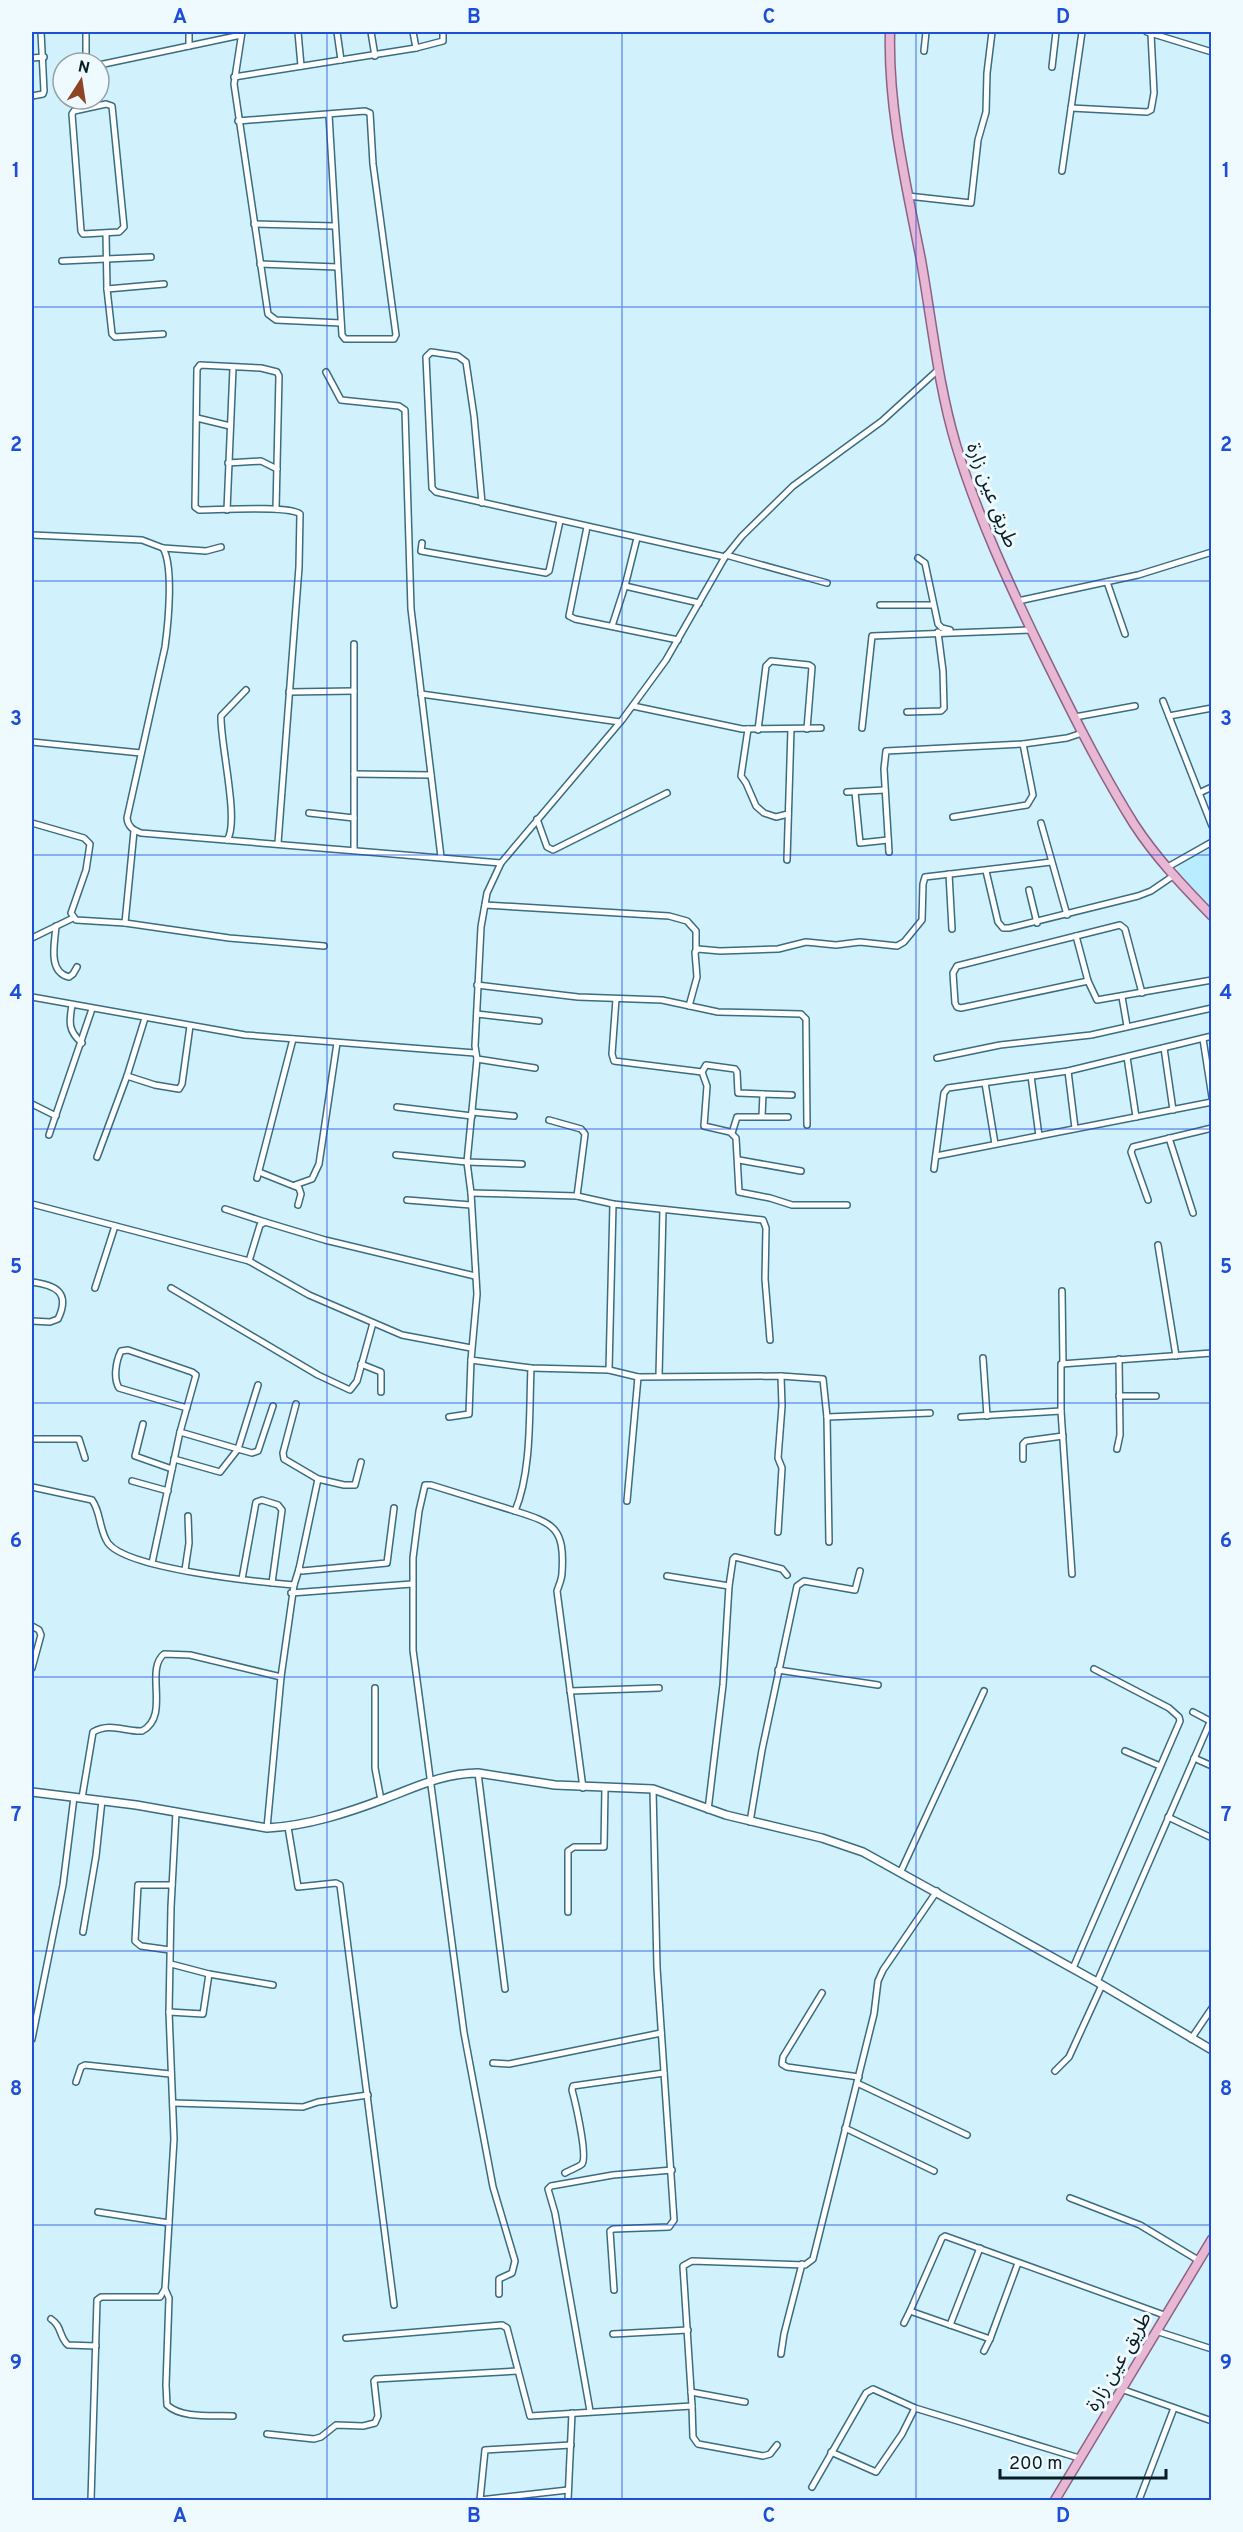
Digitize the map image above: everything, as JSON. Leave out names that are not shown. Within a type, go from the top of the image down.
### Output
[{"type":"main road","name":"طريق عين زارة","points":[[890,32],[895,124],[947,410],[961,461],[1018,601],[1082,733],[1134,824],[1166,868],[1212,916]]},
{"type":"main road","points":[[32,1792],[102,1800],[267,1828],[288,1827],[326,1818],[381,1800],[430,1780],[460,1773],[478,1773],[583,1788],[653,1789],[708,1810],[841,1843],[901,1871],[1212,2050]]},
{"type":"main road","name":"طريق عين زارة","points":[[1055,2500],[1164,2315],[1212,2239]]},
{"type":"street","points":[[32,96],[44,94],[41,32]]},
{"type":"street","points":[[86,32],[86,51]]},
{"type":"street","points":[[189,32],[189,46]]},
{"type":"street","points":[[298,32],[301,66]]},
{"type":"street","points":[[337,32],[341,60]]},
{"type":"street","points":[[371,32],[375,56]]},
{"type":"street","points":[[413,32],[416,48]]},
{"type":"street","points":[[234,77],[416,48],[443,41],[443,32]]},
{"type":"street","points":[[924,51],[926,32]]},
{"type":"street","points":[[908,196],[971,203],[978,140],[986,112],[987,73],[992,32]]},
{"type":"street","points":[[1052,67],[1056,32]]},
{"type":"street","points":[[1062,171],[1082,32]]},
{"type":"street","points":[[111,62],[242,33],[234,77],[238,121],[260,264],[271,317],[276,320],[341,323]]},
{"type":"street","points":[[1071,108],[1147,112],[1151,110],[1154,93],[1149,33],[1212,52]]},
{"type":"street","points":[[32,58],[44,57]]},
{"type":"street","points":[[79,111],[72,114],[81,231],[87,234],[121,232],[124,227],[111,106]]},
{"type":"street","points":[[238,121],[365,111],[370,113],[373,164],[396,335],[394,339],[345,339],[342,335],[329,115]]},
{"type":"street","points":[[254,224],[334,226]]},
{"type":"street","points":[[106,232],[107,289],[113,336],[163,333]]},
{"type":"street","points":[[62,261],[151,257]]},
{"type":"street","points":[[260,264],[337,267]]},
{"type":"street","points":[[107,289],[164,284]]},
{"type":"street","points":[[482,503],[474,416],[466,362],[458,356],[430,351],[426,357],[432,488],[436,492],[482,503],[587,527],[725,556],[827,582]]},
{"type":"street","points":[[276,509],[279,376],[274,370],[261,368],[198,366],[195,507],[199,510],[290,509],[300,514],[299,567],[278,843]]},
{"type":"street","points":[[227,510],[233,368]]},
{"type":"street","points":[[449,1417],[469,1414],[471,1348],[477,1309],[471,1193],[467,1162],[476,1056],[477,985],[485,905],[492,880],[501,863],[633,705],[678,640],[725,556],[793,486],[882,421],[939,369]]},
{"type":"street","points":[[326,372],[341,400],[399,406],[405,410],[410,597],[441,857]]},
{"type":"street","points":[[197,418],[230,426]]},
{"type":"street","points":[[228,463],[261,461],[277,469]]},
{"type":"street","points":[[422,543],[422,551],[546,573],[549,571],[560,521]]},
{"type":"street","points":[[587,527],[568,613],[575,619],[678,640]]},
{"type":"street","points":[[32,535],[142,540],[164,548],[206,551],[221,547]]},
{"type":"street","points":[[612,626],[637,538]]},
{"type":"street","points":[[164,548],[168,559],[168,627],[158,685],[127,818],[134,831],[501,863]]},
{"type":"street","points":[[1018,601],[1157,570],[1212,552]]},
{"type":"street","points":[[918,558],[925,563],[939,626],[955,631]]},
{"type":"street","points":[[1107,582],[1125,634]]},
{"type":"street","points":[[625,586],[699,603]]},
{"type":"street","points":[[880,605],[933,605]]},
{"type":"street","points":[[862,728],[872,636],[955,631],[1031,630]]},
{"type":"street","points":[[907,712],[941,711],[944,708],[943,671],[938,633]]},
{"type":"street","points":[[354,644],[354,850]]},
{"type":"street","points":[[758,730],[766,666],[771,661],[809,664],[812,667],[807,729]]},
{"type":"street","points":[[227,840],[231,834],[233,814],[226,773],[221,719],[223,713],[246,690]]},
{"type":"street","points":[[289,692],[354,691]]},
{"type":"street","points":[[421,694],[620,722]]},
{"type":"street","points":[[1163,701],[1212,826]]},
{"type":"street","points":[[633,705],[748,729],[820,728]]},
{"type":"street","points":[[1075,717],[1135,706]]},
{"type":"street","points":[[1169,716],[1212,708]]},
{"type":"street","points":[[748,729],[741,776],[759,809],[776,817],[788,814]]},
{"type":"street","points":[[787,860],[791,729]]},
{"type":"street","points":[[889,852],[885,790],[884,755],[886,751],[1023,744],[1067,738],[1082,733]]},
{"type":"street","points":[[32,742],[141,753]]},
{"type":"street","points":[[953,817],[1027,805],[1031,801],[1033,795],[1023,744]]},
{"type":"street","points":[[354,774],[431,775]]},
{"type":"street","points":[[1199,793],[1212,787]]},
{"type":"street","points":[[847,792],[885,790]]},
{"type":"street","points":[[855,792],[860,843],[888,840]]},
{"type":"street","points":[[537,819],[547,847],[553,850],[667,793]]},
{"type":"street","points":[[309,813],[354,819]]},
{"type":"street","points":[[32,823],[84,838],[90,844],[86,870],[72,908],[73,918]]},
{"type":"street","points":[[1041,823],[1067,915]]},
{"type":"street","points":[[125,923],[134,831]]},
{"type":"street","points":[[1166,868],[1212,842]]},
{"type":"street","points":[[696,950],[778,949],[806,942],[836,945],[860,942],[897,945],[908,937],[922,920],[924,878],[1051,862]]},
{"type":"street","points":[[986,871],[1000,926],[1010,928],[1138,896],[1151,891],[1173,876]]},
{"type":"street","points":[[949,874],[952,929]]},
{"type":"street","points":[[1029,890],[1037,923]]},
{"type":"street","points":[[485,905],[669,916],[687,921],[696,931],[696,977],[688,1006]]},
{"type":"street","points":[[32,938],[73,918],[83,922],[125,923],[230,938],[324,946]]},
{"type":"street","points":[[1088,981],[961,1008],[955,1003],[953,973],[957,966],[1120,925],[1123,926],[1142,993]]},
{"type":"street","points":[[56,926],[56,967],[62,975],[69,977],[77,967]]},
{"type":"street","points":[[1076,936],[1088,981],[1097,1000],[1212,980]]},
{"type":"street","points":[[477,985],[578,997],[681,1002],[688,1006],[718,1012],[795,1013],[804,1016],[807,1028],[807,1125]]},
{"type":"street","points":[[32,997],[190,1026],[293,1039],[476,1056],[535,1068]]},
{"type":"street","points":[[1122,997],[1127,1026]]},
{"type":"street","points":[[616,999],[612,1054],[614,1060],[702,1072]]},
{"type":"street","points":[[72,1005],[70,1031],[82,1043]]},
{"type":"street","points":[[937,1058],[1000,1046],[1091,1035],[1212,1008]]},
{"type":"street","points":[[49,1135],[92,1009]]},
{"type":"street","points":[[477,1014],[539,1021]]},
{"type":"street","points":[[97,1156],[128,1076],[145,1018]]},
{"type":"street","points":[[128,1076],[155,1085],[179,1089],[182,1084],[190,1026]]},
{"type":"street","points":[[934,1169],[945,1090],[1068,1071],[1212,1036]]},
{"type":"street","points":[[293,1039],[258,1175],[295,1185],[300,1190],[298,1205]]},
{"type":"street","points":[[1203,1039],[1212,1096]]},
{"type":"street","points":[[295,1185],[312,1179],[320,1164],[337,1043]]},
{"type":"street","points":[[1164,1048],[1173,1110]]},
{"type":"street","points":[[1127,1057],[1136,1117]]},
{"type":"street","points":[[792,1095],[736,1092],[737,1071],[735,1069],[706,1065],[702,1072],[707,1086],[704,1126],[732,1133],[736,1138],[739,1160],[737,1189],[742,1194],[770,1198],[792,1205],[847,1205]]},
{"type":"street","points":[[1068,1071],[1075,1128]]},
{"type":"street","points":[[1031,1076],[1039,1136]]},
{"type":"street","points":[[985,1083],[995,1144]]},
{"type":"street","points":[[762,1116],[763,1094]]},
{"type":"street","points":[[936,1156],[1212,1102]]},
{"type":"street","points":[[32,1104],[56,1116]]},
{"type":"street","points":[[398,1107],[514,1116]]},
{"type":"street","points":[[732,1133],[737,1116],[788,1116]]},
{"type":"street","points":[[549,1120],[581,1129],[585,1134],[577,1196]]},
{"type":"street","points":[[1148,1200],[1131,1149],[1135,1145],[1211,1130]]},
{"type":"street","points":[[1169,1138],[1192,1213]]},
{"type":"street","points":[[396,1155],[467,1162],[522,1164]]},
{"type":"street","points":[[739,1160],[801,1171]]},
{"type":"street","points":[[471,1193],[577,1196],[613,1204],[763,1220],[766,1228],[765,1279],[770,1340]]},
{"type":"street","points":[[406,1200],[471,1205]]},
{"type":"street","points":[[32,1204],[249,1261],[309,1295],[402,1335],[471,1348]]},
{"type":"street","points":[[609,1370],[613,1204]]},
{"type":"street","points":[[225,1209],[325,1240],[475,1276]]},
{"type":"street","points":[[659,1376],[663,1210]]},
{"type":"street","points":[[249,1261],[257,1232],[260,1225],[265,1222]]},
{"type":"street","points":[[95,1288],[115,1226]]},
{"type":"street","points":[[1158,1245],[1176,1356]]},
{"type":"street","points":[[32,1282],[52,1286],[60,1290],[62,1295],[58,1319],[50,1322],[32,1321]]},
{"type":"street","points":[[171,1288],[318,1375],[345,1388],[353,1388],[373,1323]]},
{"type":"street","points":[[1062,1291],[1064,1364]]},
{"type":"street","points":[[152,1563],[180,1432],[196,1378],[194,1373],[128,1350],[121,1351],[116,1369],[116,1384],[119,1388],[187,1408]]},
{"type":"street","points":[[1072,1574],[1061,1411],[1059,1371],[1061,1364],[1212,1353]]},
{"type":"street","points":[[983,1358],[987,1416]]},
{"type":"street","points":[[1117,1449],[1119,1359]]},
{"type":"street","points":[[471,1360],[531,1368],[609,1370],[638,1377],[780,1376],[823,1379],[827,1417],[829,1542]]},
{"type":"street","points":[[361,1364],[381,1372],[381,1392]]},
{"type":"street","points":[[514,1511],[519,1501],[524,1470],[531,1368]]},
{"type":"street","points":[[778,1532],[782,1468],[778,1458],[782,1406],[780,1376]]},
{"type":"street","points":[[627,1501],[638,1377]]},
{"type":"street","points":[[174,1459],[215,1473],[220,1472],[238,1449],[258,1385]]},
{"type":"street","points":[[1119,1396],[1156,1396]]},
{"type":"street","points":[[296,1404],[283,1453],[284,1459],[318,1479],[344,1485],[355,1485],[361,1462]]},
{"type":"street","points":[[180,1432],[252,1453],[258,1451],[273,1406]]},
{"type":"street","points":[[961,1417],[1061,1411]]},
{"type":"street","points":[[827,1417],[930,1413]]},
{"type":"street","points":[[143,1424],[135,1456],[172,1469]]},
{"type":"street","points":[[1023,1459],[1023,1444],[1027,1440],[1063,1436]]},
{"type":"street","points":[[32,1439],[79,1439],[86,1458]]},
{"type":"street","points":[[267,1828],[291,1593],[299,1569],[318,1479]]},
{"type":"street","points":[[132,1481],[168,1491]]},
{"type":"street","points":[[500,2295],[500,2279],[512,2273],[515,2261],[494,2187],[464,2033],[413,1650],[412,1584],[419,1511],[425,1485],[514,1511],[551,1525],[561,1541],[562,1573],[558,1591],[583,1788]]},
{"type":"street","points":[[32,1487],[92,1500],[107,1542],[127,1557],[185,1570],[294,1585]]},
{"type":"street","points":[[242,1579],[256,1502],[262,1500],[278,1505],[282,1510],[272,1583]]},
{"type":"street","points":[[299,1569],[302,1571],[387,1563],[394,1508]]},
{"type":"street","points":[[185,1570],[189,1543],[188,1516]]},
{"type":"street","points":[[708,1810],[723,1684],[733,1558],[782,1569],[787,1575]]},
{"type":"street","points":[[750,1822],[795,1591],[800,1582],[804,1581],[855,1590],[860,1571]]},
{"type":"street","points":[[667,1576],[729,1586]]},
{"type":"street","points":[[291,1593],[412,1584]]},
{"type":"street","points":[[32,1626],[39,1630],[41,1643],[32,1668]]},
{"type":"street","points":[[32,2039],[78,1798],[93,1732],[121,1727],[142,1731],[151,1725],[156,1710],[159,1662],[164,1654],[190,1654],[281,1677]]},
{"type":"street","points":[[1073,1968],[1180,1725],[1179,1717],[1169,1708],[1094,1669]]},
{"type":"street","points":[[778,1670],[878,1685]]},
{"type":"street","points":[[375,1688],[375,1768],[381,1800]]},
{"type":"street","points":[[570,1691],[659,1688]]},
{"type":"street","points":[[901,1871],[984,1690]]},
{"type":"street","points":[[1055,2071],[1069,2057],[1168,1817],[1211,1722],[1193,1712]]},
{"type":"street","points":[[1125,1751],[1160,1766]]},
{"type":"street","points":[[1194,1758],[1212,1766]]},
{"type":"street","points":[[478,1773],[505,1989]]},
{"type":"street","points":[[568,1912],[568,1851],[574,1847],[603,1849],[605,1788]]},
{"type":"street","points":[[614,2290],[610,2231],[672,2225],[674,2220],[657,1968],[653,1789]]},
{"type":"street","points":[[83,1932],[96,1856],[102,1800]]},
{"type":"street","points":[[176,1812],[169,2012],[174,2139],[165,2289],[169,2298],[165,2385],[167,2404],[173,2410],[233,2416]]},
{"type":"street","points":[[1168,1817],[1212,1838]]},
{"type":"street","points":[[288,1827],[298,1887],[336,1883],[340,1885],[394,2306]]},
{"type":"street","points":[[170,1950],[138,1945],[135,1941],[138,1885],[172,1885]]},
{"type":"street","points":[[777,2445],[770,2454],[763,2456],[698,2444],[693,2437],[684,2266],[687,2262],[802,2265],[808,2264],[813,2259],[874,2014],[878,1981],[883,1970],[937,1891]]},
{"type":"street","points":[[171,1964],[209,1974],[273,1985]]},
{"type":"street","points":[[169,2012],[203,2014],[209,1974]]},
{"type":"street","points":[[822,1993],[783,2057],[782,2064],[787,2067],[858,2080],[967,2135]]},
{"type":"street","points":[[1191,2039],[1212,2008]]},
{"type":"street","points":[[493,2063],[509,2064],[661,2033]]},
{"type":"street","points":[[76,2082],[82,2066],[170,2074]]},
{"type":"street","points":[[565,2173],[582,2164],[583,2160],[580,2138],[582,2129],[573,2086],[664,2073]]},
{"type":"street","points":[[173,2103],[303,2107],[318,2102],[368,2096]]},
{"type":"street","points":[[845,2128],[934,2172]]},
{"type":"street","points":[[590,2411],[555,2213],[548,2189],[551,2186],[613,2175],[672,2170]]},
{"type":"street","points":[[1071,2198],[1140,2225],[1198,2260]]},
{"type":"street","points":[[98,2212],[169,2223]]},
{"type":"street","points":[[904,2324],[943,2236],[1164,2315]]},
{"type":"street","points":[[950,2325],[980,2248]]},
{"type":"street","points":[[984,2351],[1018,2262]]},
{"type":"street","points":[[781,2354],[802,2265]]},
{"type":"street","points":[[91,2500],[96,2302],[99,2298],[160,2297],[165,2289]]},
{"type":"street","points":[[910,2311],[990,2338]]},
{"type":"street","points":[[51,2319],[58,2325],[68,2345],[96,2346]]},
{"type":"street","points":[[346,2338],[502,2325],[507,2328],[530,2416],[692,2406]]},
{"type":"street","points":[[613,2334],[688,2330]]},
{"type":"street","points":[[1155,2331],[1212,2349]]},
{"type":"street","points":[[267,2434],[314,2439],[321,2437],[336,2425],[363,2426],[375,2423],[378,2416],[374,2381],[376,2379],[518,2370]]},
{"type":"street","points":[[1121,2389],[1212,2421]]},
{"type":"street","points":[[812,2487],[870,2390],[878,2391],[915,2408],[1079,2458]]},
{"type":"street","points":[[691,2392],[745,2402]]},
{"type":"street","points":[[831,2452],[876,2472],[902,2434],[915,2408]]},
{"type":"street","points":[[1139,2500],[1174,2408]]},
{"type":"street","points":[[568,2500],[572,2413]]},
{"type":"street","points":[[568,2490],[480,2500],[485,2450],[571,2445]]},
{"type":"shaded area","points":[[1211,849],[1211,906],[1178,872],[1180,862]]}]
